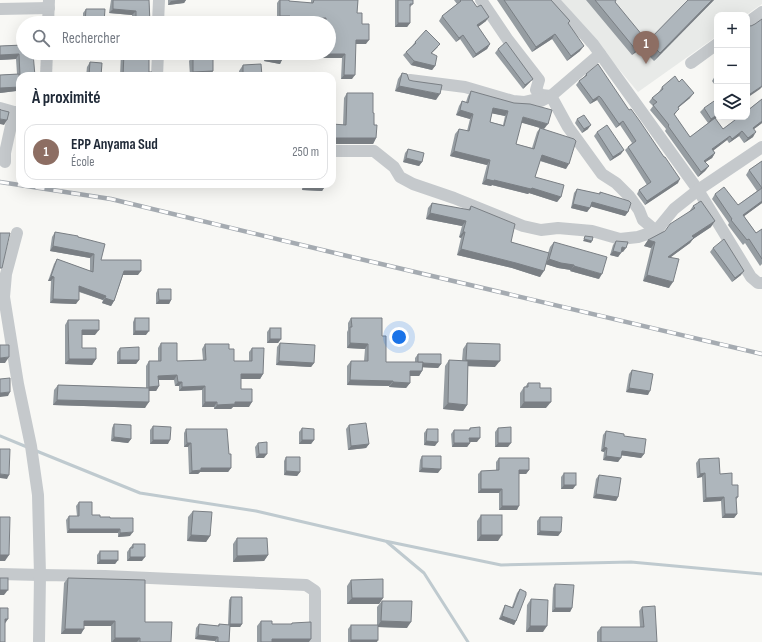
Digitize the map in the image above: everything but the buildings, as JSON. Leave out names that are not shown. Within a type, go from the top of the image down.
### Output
[{"type":"street","points":[[158,16],[159,0]]},
{"type":"street","points":[[481,0],[508,40],[539,80],[536,90],[542,95],[551,96]]},
{"type":"street","points":[[553,0],[593,44],[698,190],[751,276],[758,283],[762,283]]},
{"type":"street","points":[[0,9],[49,4],[48,16]]},
{"type":"street","points":[[750,21],[762,12]]},
{"type":"street","points":[[691,63],[714,46]]},
{"type":"street","points":[[410,80],[465,87],[514,101],[524,102],[537,99],[541,101],[551,96],[600,54]]},
{"type":"street","points":[[46,72],[47,60]]},
{"type":"street","points":[[157,72],[158,60]]},
{"type":"street","points":[[551,96],[568,127],[602,174],[621,187],[632,201],[643,220],[656,231]]},
{"type":"street","points":[[0,108],[16,112]]},
{"type":"street","points":[[5,162],[5,154],[16,116]]},
{"type":"street","points":[[336,151],[374,151],[394,167],[400,177],[413,184],[454,198],[523,226],[542,230],[558,228],[592,232],[620,239],[638,237],[656,231],[674,209],[698,190],[762,147]]},
{"type":"street","points":[[17,233],[6,274],[4,297],[38,495],[40,575],[39,642]]},
{"type":"street","points":[[0,574],[105,576],[306,585],[315,591],[315,642]]},
{"type":"shaded area","points":[[561,0],[762,0],[762,4],[750,12],[714,12],[714,38],[638,92]]},
{"type":"waterway","points":[[0,436],[27,447]]},
{"type":"waterway","points":[[34,450],[140,493],[256,511],[385,541],[501,565],[631,562],[762,574]]},
{"type":"waterway","points":[[387,542],[424,573],[468,642]]},
{"type":"railway","points":[[0,182],[16,184]]},
{"type":"railway","points":[[39,188],[111,199],[762,354]]},
{"type":"place","name":"EPP Anyama Sud","points":[[646,64]]}]
